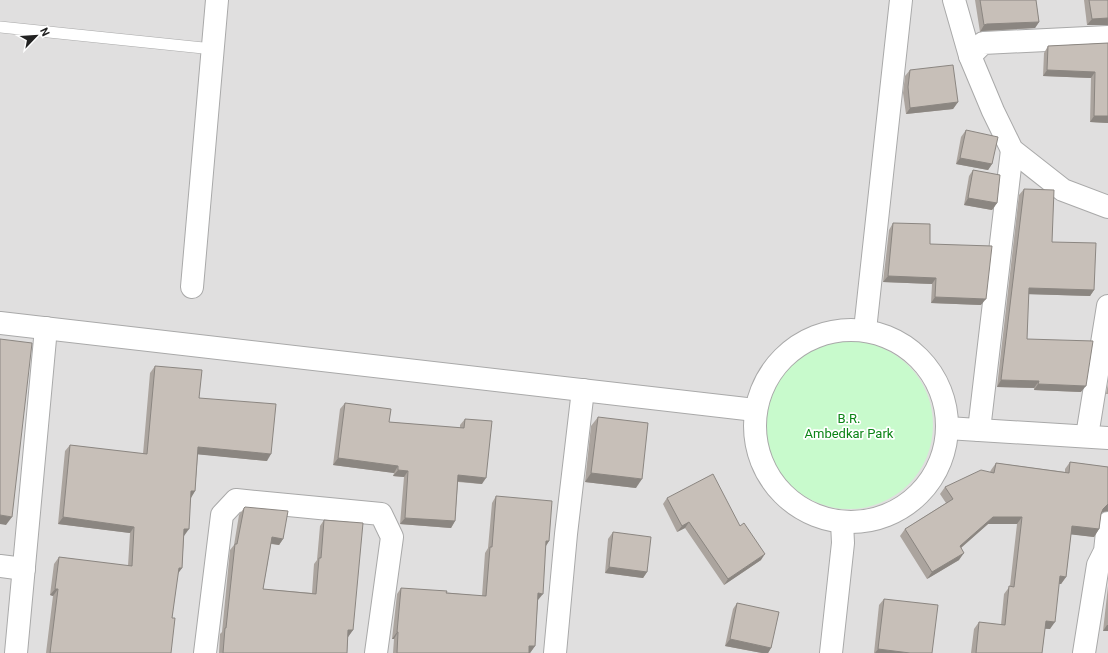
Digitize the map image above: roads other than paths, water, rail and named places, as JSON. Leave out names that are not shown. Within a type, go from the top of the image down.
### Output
[{"type":"street","points":[[192,286],[217,0]]},
{"type":"street","points":[[865,330],[901,0]]},
{"type":"street","points":[[954,0],[970,56],[993,112],[1012,150],[1063,190],[1108,207]]},
{"type":"street","points":[[970,56],[983,43],[1108,37]]},
{"type":"street","points":[[979,430],[1012,150]]},
{"type":"street","points":[[947,428],[1098,437],[1108,306]]},
{"type":"street","points":[[0,323],[755,410]]},
{"type":"street","points":[[16,653],[46,328]]},
{"type":"street","points":[[847,329],[865,330],[882,334],[912,351],[934,378],[946,410],[947,428],[945,445],[940,462],[932,478],[921,492],[913,499],[893,512],[877,519],[860,522],[842,522],[825,519],[808,513],[793,503],[780,491],[769,477],[761,462],[756,445],[754,427],[755,410],[760,391],[768,374],[780,359],[794,347],[810,338],[828,331],[847,329]]},
{"type":"street","points":[[555,653],[566,534],[582,390]]},
{"type":"street","points":[[205,653],[222,515],[236,500],[382,514],[392,537],[376,653]]},
{"type":"street","points":[[830,653],[843,543],[842,522]]},
{"type":"street","points":[[1084,653],[1098,565],[1105,551],[1108,523]]},
{"type":"street","points":[[0,566],[24,569]]},
{"type":"lane","points":[[0,27],[213,49]]},
{"type":"park label","name":"B.R. Ambedkar Park","points":[[849,426]]}]
